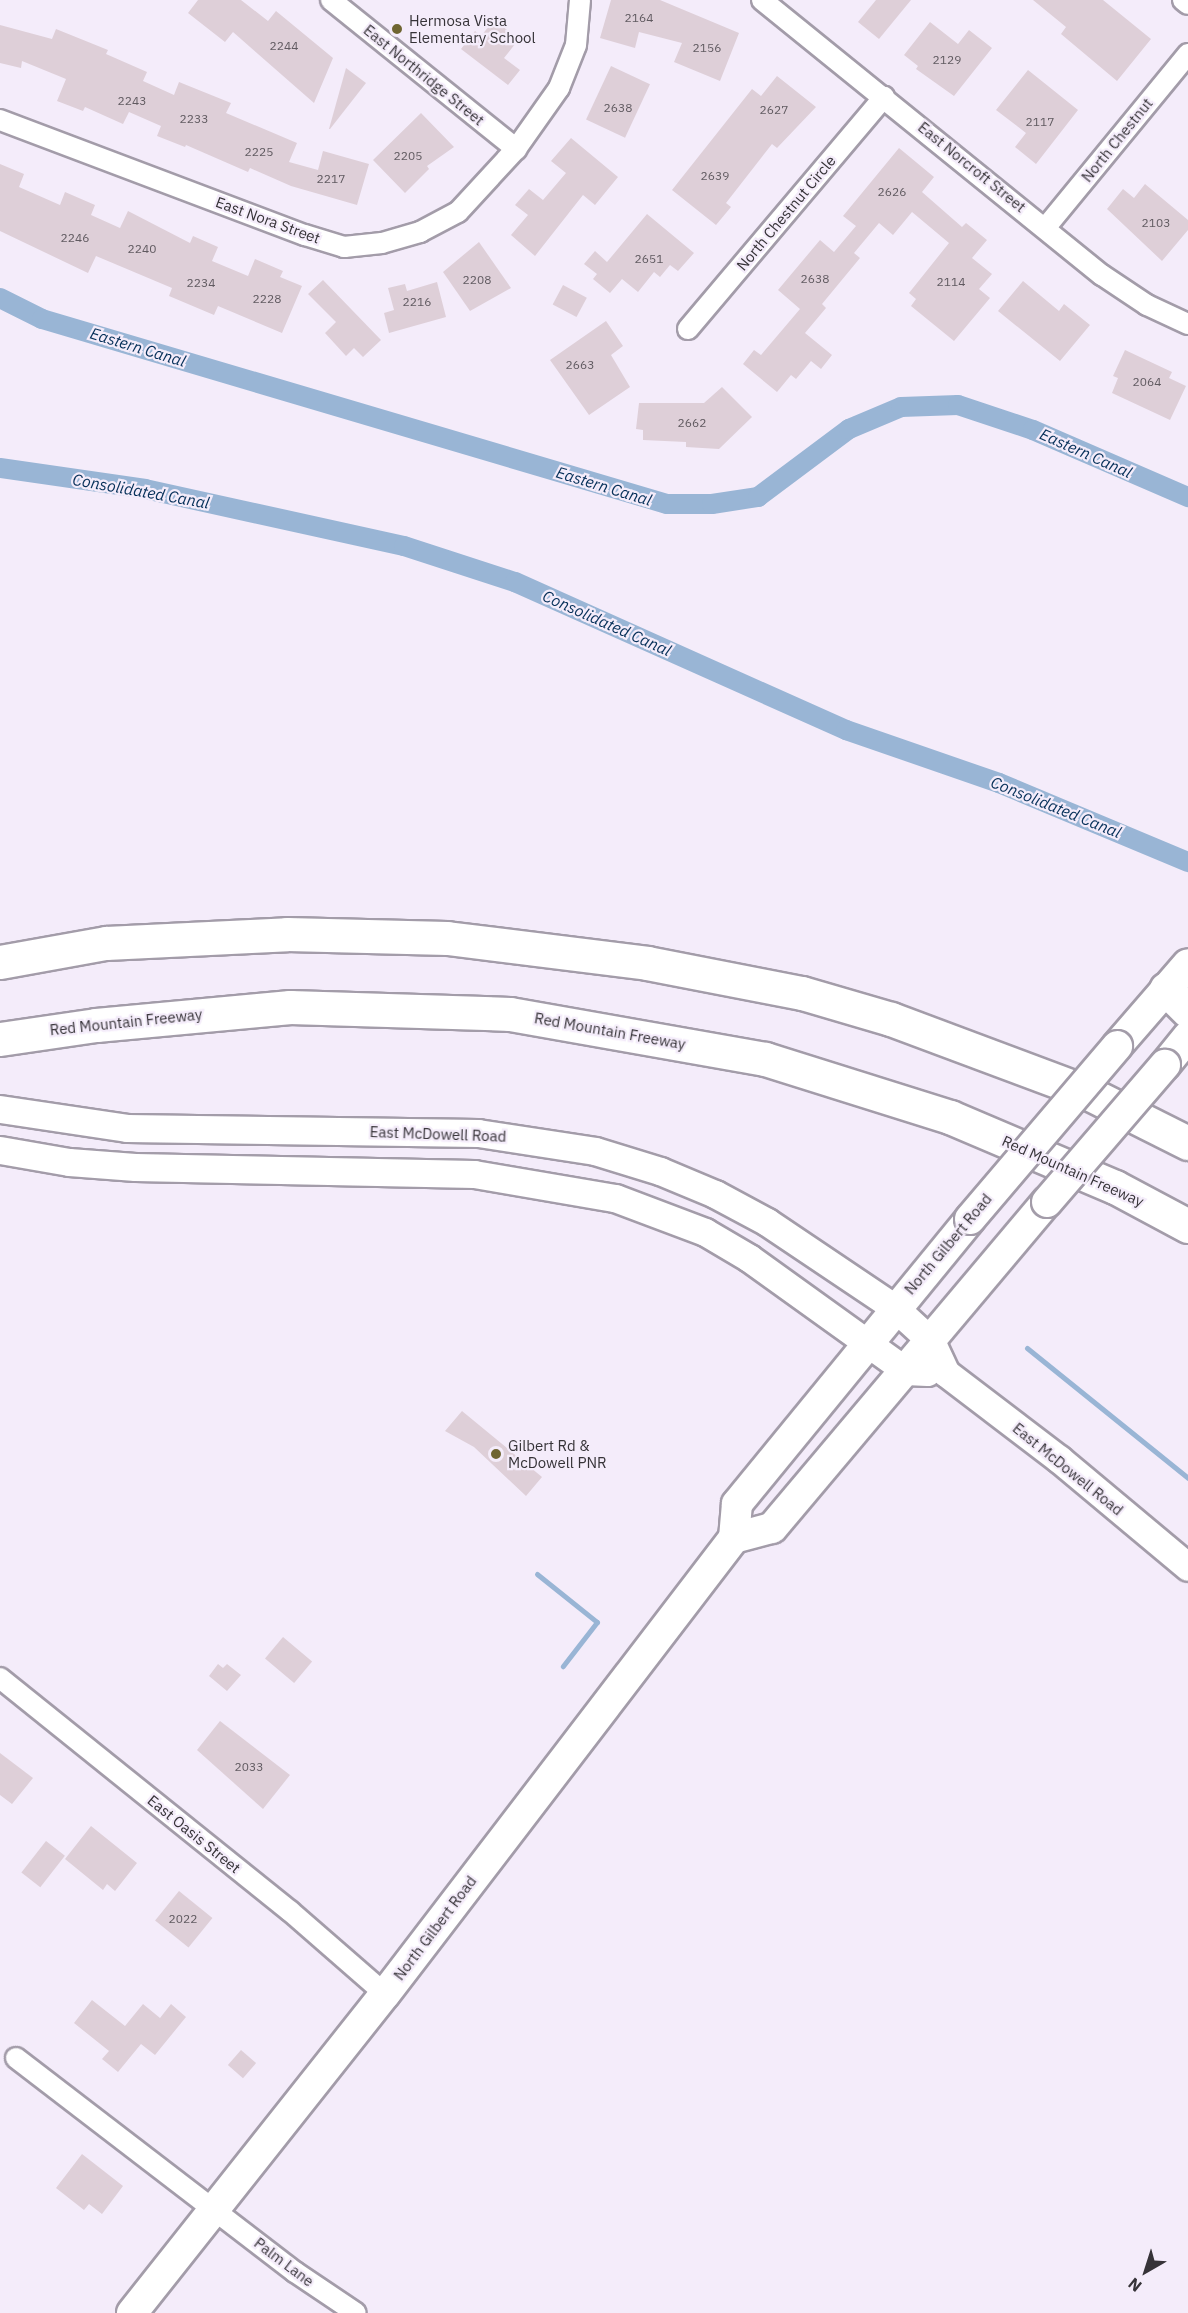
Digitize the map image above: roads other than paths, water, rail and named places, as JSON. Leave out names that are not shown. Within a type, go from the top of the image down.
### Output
[{"type":"highway","points":[[0,962],[106,943],[287,934],[447,938],[647,963],[802,993],[891,1019],[1086,1092],[1188,1143]]},
{"type":"highway","name":"Red Mountain Freeway","points":[[0,1039],[96,1024],[290,1007],[510,1014],[765,1059],[917,1106],[1115,1187],[1188,1226]]},
{"type":"main road","name":"North Gilbert Road","points":[[132,2313],[385,1994],[734,1539],[737,1504],[895,1308],[1117,1046],[1181,997],[1188,964]]},
{"type":"main road","points":[[734,1539],[772,1528],[906,1371],[1016,1237],[1188,1037]]},
{"type":"main road","name":"East McDowell Road","points":[[0,1108],[52,1119],[127,1128],[478,1133],[595,1151],[660,1171],[715,1194],[767,1222],[895,1308],[931,1341],[946,1373],[1059,1459],[1188,1568]]},
{"type":"main road","points":[[0,1150],[69,1162],[135,1167],[474,1174],[615,1198],[696,1228],[749,1257],[906,1371],[946,1373]]},
{"type":"street","name":"East Northridge Street","points":[[331,0],[516,149]]},
{"type":"street","name":"East Nora Street","points":[[0,120],[344,247],[382,243],[420,232],[458,212],[516,149],[559,88],[576,45],[580,0]]},
{"type":"street","name":"East Norcroft Street","points":[[762,0],[1046,227],[1102,275],[1147,305],[1188,324]]},
{"type":"street","points":[[1183,0],[1188,4]]},
{"type":"street","name":"North Chestnut","points":[[1046,227],[1188,54]]},
{"type":"street","name":"North Chestnut Circle","points":[[688,328],[884,97]]},
{"type":"street","name":"East Oasis Street","points":[[0,1678],[290,1911],[385,1994]]},
{"type":"street","name":"Palm Lane","points":[[16,2058],[356,2313]]},
{"type":"waterway","name":"Eastern Canal","points":[[0,298],[42,319],[667,504],[712,504],[758,497],[849,429],[901,407],[958,405],[1033,430],[1188,497]]},
{"type":"waterway","name":"Consolidated Canal","points":[[0,468],[145,489],[404,546],[515,582],[846,730],[999,783],[1188,862]]},
{"type":"waterway","points":[[1027,1348],[1188,1478]]},
{"type":"waterway","points":[[537,1574],[597,1622],[563,1666]]},
{"type":"place","name":"Hermosa Vista Elementary School","points":[[397,29]]},
{"type":"place","name":"Gilbert Rd & McDowell PNR","points":[[496,1454]]}]
